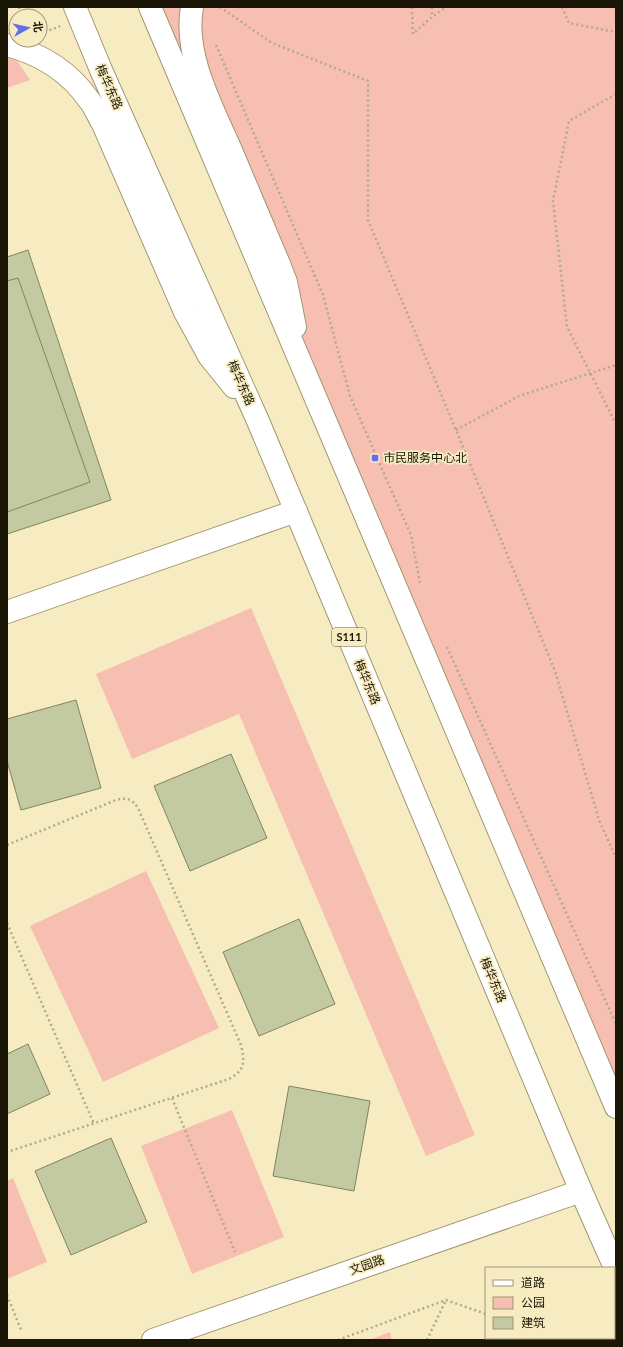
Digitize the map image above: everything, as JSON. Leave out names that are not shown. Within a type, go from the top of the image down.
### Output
[{"type":"main road","name":"梅华东路","points":[[76,7],[101,70],[258,421],[581,1191],[615,1267]]},
{"type":"main road","points":[[150,7],[616,1107]]},
{"type":"main road","points":[[192,7],[190,32],[194,59],[208,96],[280,264],[286,282],[307,379]]},
{"type":"main road","points":[[7,45],[35,54],[54,64],[72,79],[90,100],[103,124],[196,334],[209,356],[239,393],[258,421]]},
{"type":"main road","points":[[7,612],[296,511]]},
{"type":"main road","name":"文园路","points":[[153,1340],[581,1191]]},
{"type":"path","points":[[220,7],[272,43],[368,81],[368,220],[555,671],[599,820],[616,858]]},
{"type":"path","points":[[412,7],[413,34],[446,7]]},
{"type":"path","points":[[432,7],[432,17]]},
{"type":"path","points":[[562,7],[569,23],[616,32]]},
{"type":"path","points":[[215,42],[323,296],[350,396],[411,536],[420,588]]},
{"type":"path","points":[[616,94],[569,121],[552,201],[567,327],[616,424]]},
{"type":"path","points":[[456,430],[518,396],[616,365]]},
{"type":"path","points":[[447,646],[616,1024]]},
{"type":"path","points":[[7,845],[123,798],[129,799],[135,803],[241,1045],[243,1057],[243,1066],[237,1074],[229,1079],[7,1152]]},
{"type":"path","points":[[7,923],[94,1124]]},
{"type":"path","points":[[172,1098],[235,1252]]},
{"type":"path","points":[[7,1295],[21,1330]]},
{"type":"path","points":[[427,1340],[446,1300]]},
{"type":"path","points":[[338,1340],[446,1300],[485,1314]]},
{"type":"green space","points":[[150,7],[616,7],[616,1105]]},
{"type":"green space","points":[[7,58],[16,59],[30,80],[7,88]]},
{"type":"green space","points":[[251,608],[475,1135],[426,1156],[239,714],[132,759],[96,674]]},
{"type":"green space","points":[[146,871],[219,1028],[103,1082],[30,926]]},
{"type":"green space","points":[[232,1110],[284,1237],[192,1274],[141,1146]]},
{"type":"green space","points":[[13,1178],[47,1262],[7,1279],[7,1181]]},
{"type":"green space","points":[[390,1332],[392,1340],[369,1340]]},
{"type":"building","points":[[28,250],[111,500],[7,534],[7,257]]},
{"type":"building","points":[[18,278],[90,482],[7,512],[7,281]]},
{"type":"building","points":[[76,700],[101,788],[21,810],[7,761],[7,719]]},
{"type":"building","points":[[231,754],[267,838],[190,871],[154,786]]},
{"type":"building","points":[[299,919],[335,1004],[259,1036],[223,952]]},
{"type":"building","points":[[28,1044],[50,1094],[7,1114],[7,1054]]},
{"type":"building","points":[[289,1086],[370,1101],[354,1191],[273,1176]]},
{"type":"building","points":[[111,1138],[147,1222],[71,1255],[35,1171]]},
{"type":"place","name":"市民服务中心北","points":[[375,458]]}]
